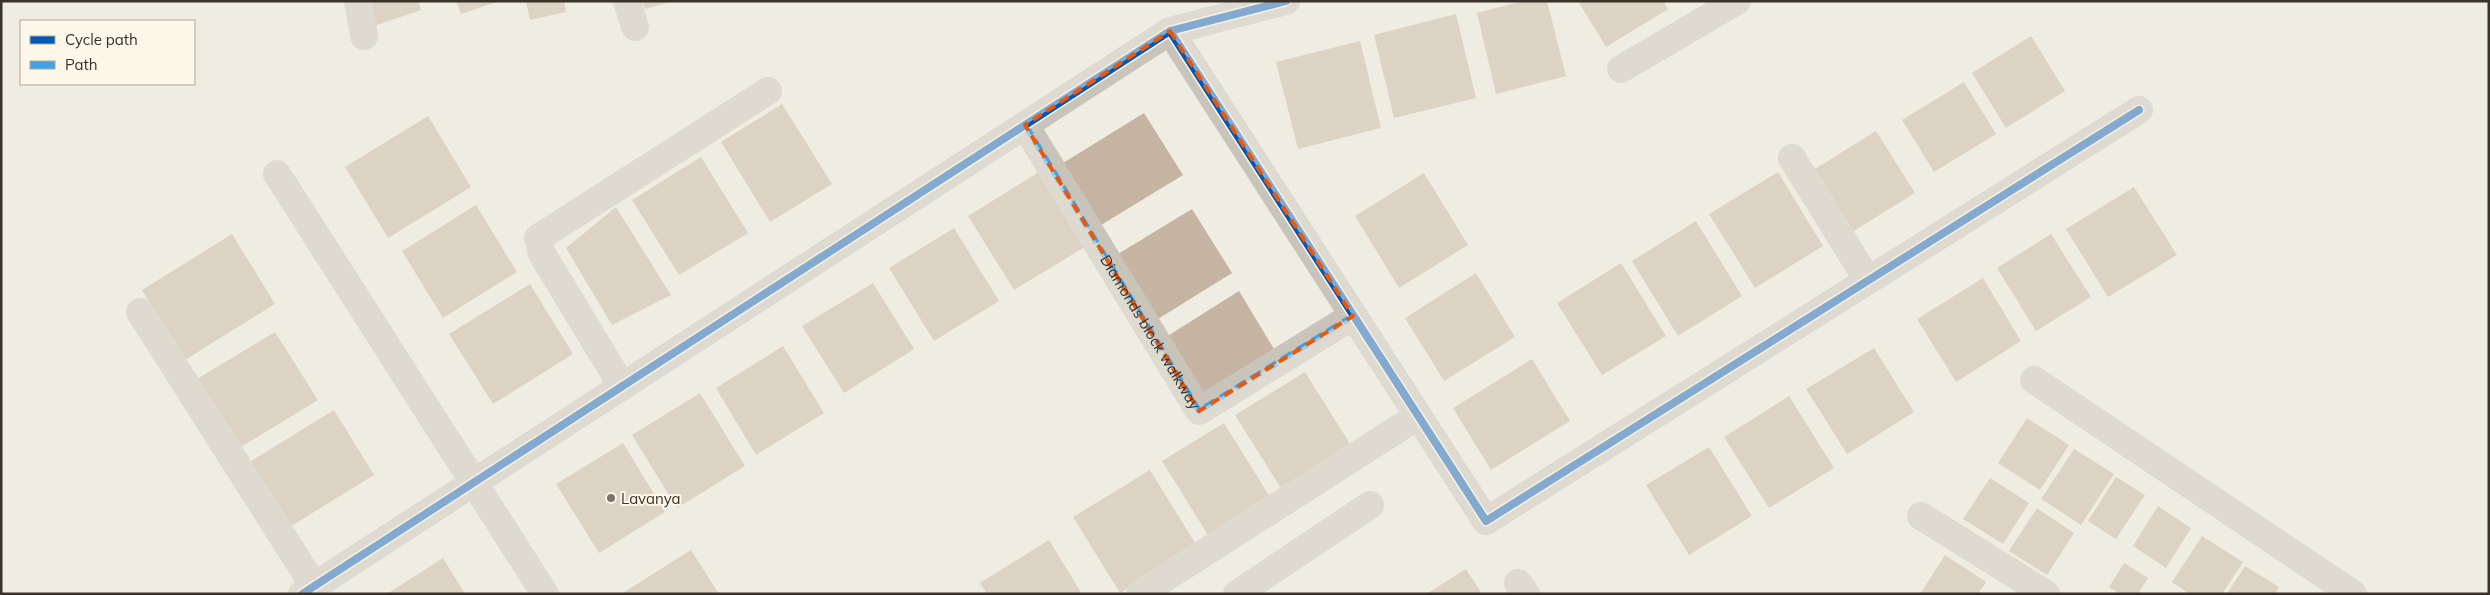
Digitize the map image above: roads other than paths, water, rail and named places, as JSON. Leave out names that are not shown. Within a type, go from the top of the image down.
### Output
[{"type":"street","points":[[358,1],[364,36]]},
{"type":"street","points":[[140,312],[308,590],[1170,31],[1286,1]]},
{"type":"street","points":[[1621,69],[1737,1]]},
{"type":"street","points":[[1170,31],[1486,521],[1867,279],[2139,110]]},
{"type":"street","points":[[622,386],[542,254],[538,238],[768,91]]},
{"type":"street","name":"Diamonds block walkway","points":[[1024,126],[1199,411],[1353,316]]},
{"type":"street","points":[[1792,158],[1867,279]]},
{"type":"street","points":[[277,174],[545,594]]},
{"type":"street","points":[[2034,380],[2353,594]]},
{"type":"street","points":[[1140,594],[1418,416]]},
{"type":"street","points":[[1237,594],[1370,505]]},
{"type":"street","points":[[1921,516],[2046,594]]},
{"type":"place","name":"Lavanya","points":[[611,498]]}]
